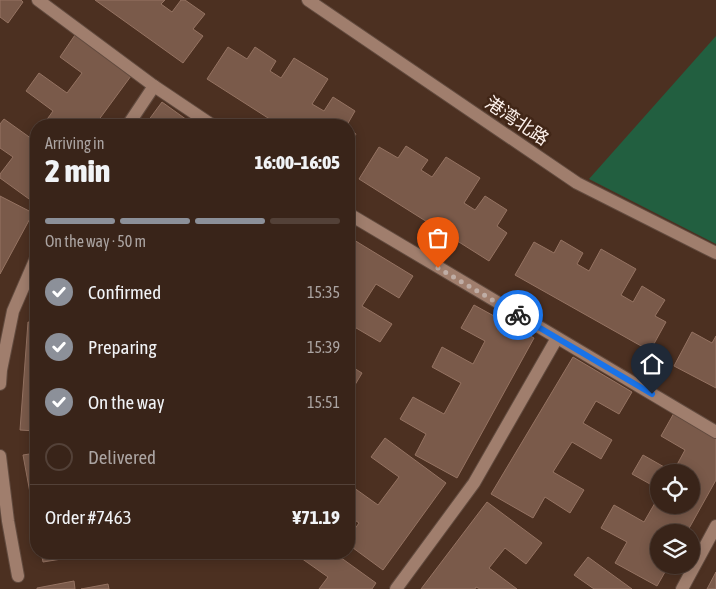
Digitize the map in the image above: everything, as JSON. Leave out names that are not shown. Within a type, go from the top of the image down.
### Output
[{"type":"street","points":[[38,0],[154,86],[203,119]]},
{"type":"street","name":"港湾北路","points":[[308,0],[577,182],[716,253]]},
{"type":"street","points":[[132,119],[154,86]]},
{"type":"street","points":[[355,222],[716,432]]},
{"type":"street","points":[[0,384],[13,311],[30,272]]},
{"type":"street","points":[[396,589],[474,483],[557,338]]},
{"type":"street","points":[[0,456],[8,521],[18,576]]},
{"type":"street","points":[[682,589],[716,526]]},
{"type":"green space","points":[[716,36],[716,244],[589,179]]},
{"type":"building","points":[[0,0],[21,0],[23,2],[8,23],[0,17]]},
{"type":"building","points":[[95,0],[165,0],[161,4],[172,12],[181,0],[185,0],[205,14],[193,29],[203,36],[183,63]]},
{"type":"building","points":[[75,35],[131,76],[99,119],[47,119],[53,111],[26,91],[39,73],[67,93],[82,73],[60,57]]},
{"type":"building","points":[[228,47],[247,59],[255,47],[276,61],[270,71],[281,78],[294,58],[328,79],[312,104],[324,111],[333,97],[355,111],[350,119],[270,119],[207,79]]},
{"type":"building","points":[[162,102],[186,119],[149,119]]},
{"type":"building","points":[[4,119],[30,138],[30,200],[0,178],[0,174],[13,157],[0,148],[0,124]]},
{"type":"building","points":[[406,146],[428,160],[421,170],[432,177],[446,157],[480,178],[464,203],[475,210],[485,196],[507,210],[497,226],[507,233],[489,261],[359,179],[379,147],[398,158]]},
{"type":"building","points":[[0,196],[30,211],[30,219],[0,274]]},
{"type":"building","points":[[561,240],[583,253],[577,264],[589,271],[601,249],[636,269],[621,295],[633,302],[642,286],[665,300],[655,316],[666,322],[650,351],[515,275],[534,242],[554,253]]},
{"type":"building","points":[[355,241],[413,276],[399,298],[376,284],[362,306],[392,324],[380,342],[355,327]]},
{"type":"building","points":[[474,305],[534,338],[457,478],[415,455],[426,434],[400,419],[413,397],[444,414],[461,383],[432,367],[442,347],[473,364],[485,341],[461,328]]},
{"type":"building","points":[[28,322],[30,322],[30,431],[20,430]]},
{"type":"building","points":[[692,332],[712,343],[716,336],[716,388],[674,366]]},
{"type":"building","points":[[573,357],[632,392],[619,414],[596,401],[583,423],[612,440],[601,459],[572,442],[553,472],[584,490],[570,513],[545,497],[533,518],[491,494]]},
{"type":"building","points":[[355,369],[362,373],[355,385]]},
{"type":"building","points":[[674,413],[716,436],[716,480],[700,509],[700,464],[677,464],[685,450],[661,436]]},
{"type":"building","points":[[385,438],[446,483],[383,570],[355,549],[355,529],[359,523],[355,520],[355,489],[378,505],[399,477],[371,457]]},
{"type":"building","points":[[30,454],[30,493],[23,455]]},
{"type":"building","points":[[643,455],[659,464],[650,464],[650,484],[632,474]]},
{"type":"building","points":[[487,502],[542,543],[526,564],[505,548],[489,568],[517,589],[480,589],[476,587],[475,589],[421,589]]},
{"type":"building","points":[[614,505],[644,522],[650,512],[650,514],[697,514],[691,524],[650,524],[650,574],[664,574],[657,586],[615,563],[627,542],[601,528]]},
{"type":"building","points":[[588,557],[632,589],[594,589],[574,575]]},
{"type":"building","points":[[42,559],[62,559],[43,562]]},
{"type":"building","points":[[302,559],[343,559],[376,583],[372,589],[319,589],[328,577]]},
{"type":"building","points":[[716,572],[716,589],[707,589]]},
{"type":"building","points":[[74,581],[75,589],[37,589],[37,588]]},
{"type":"building","points":[[108,584],[109,589],[81,589]]},
{"type":"way so far","points":[[438,268],[518,315]]},
{"type":"route","points":[[518,315],[652,394]]}]
